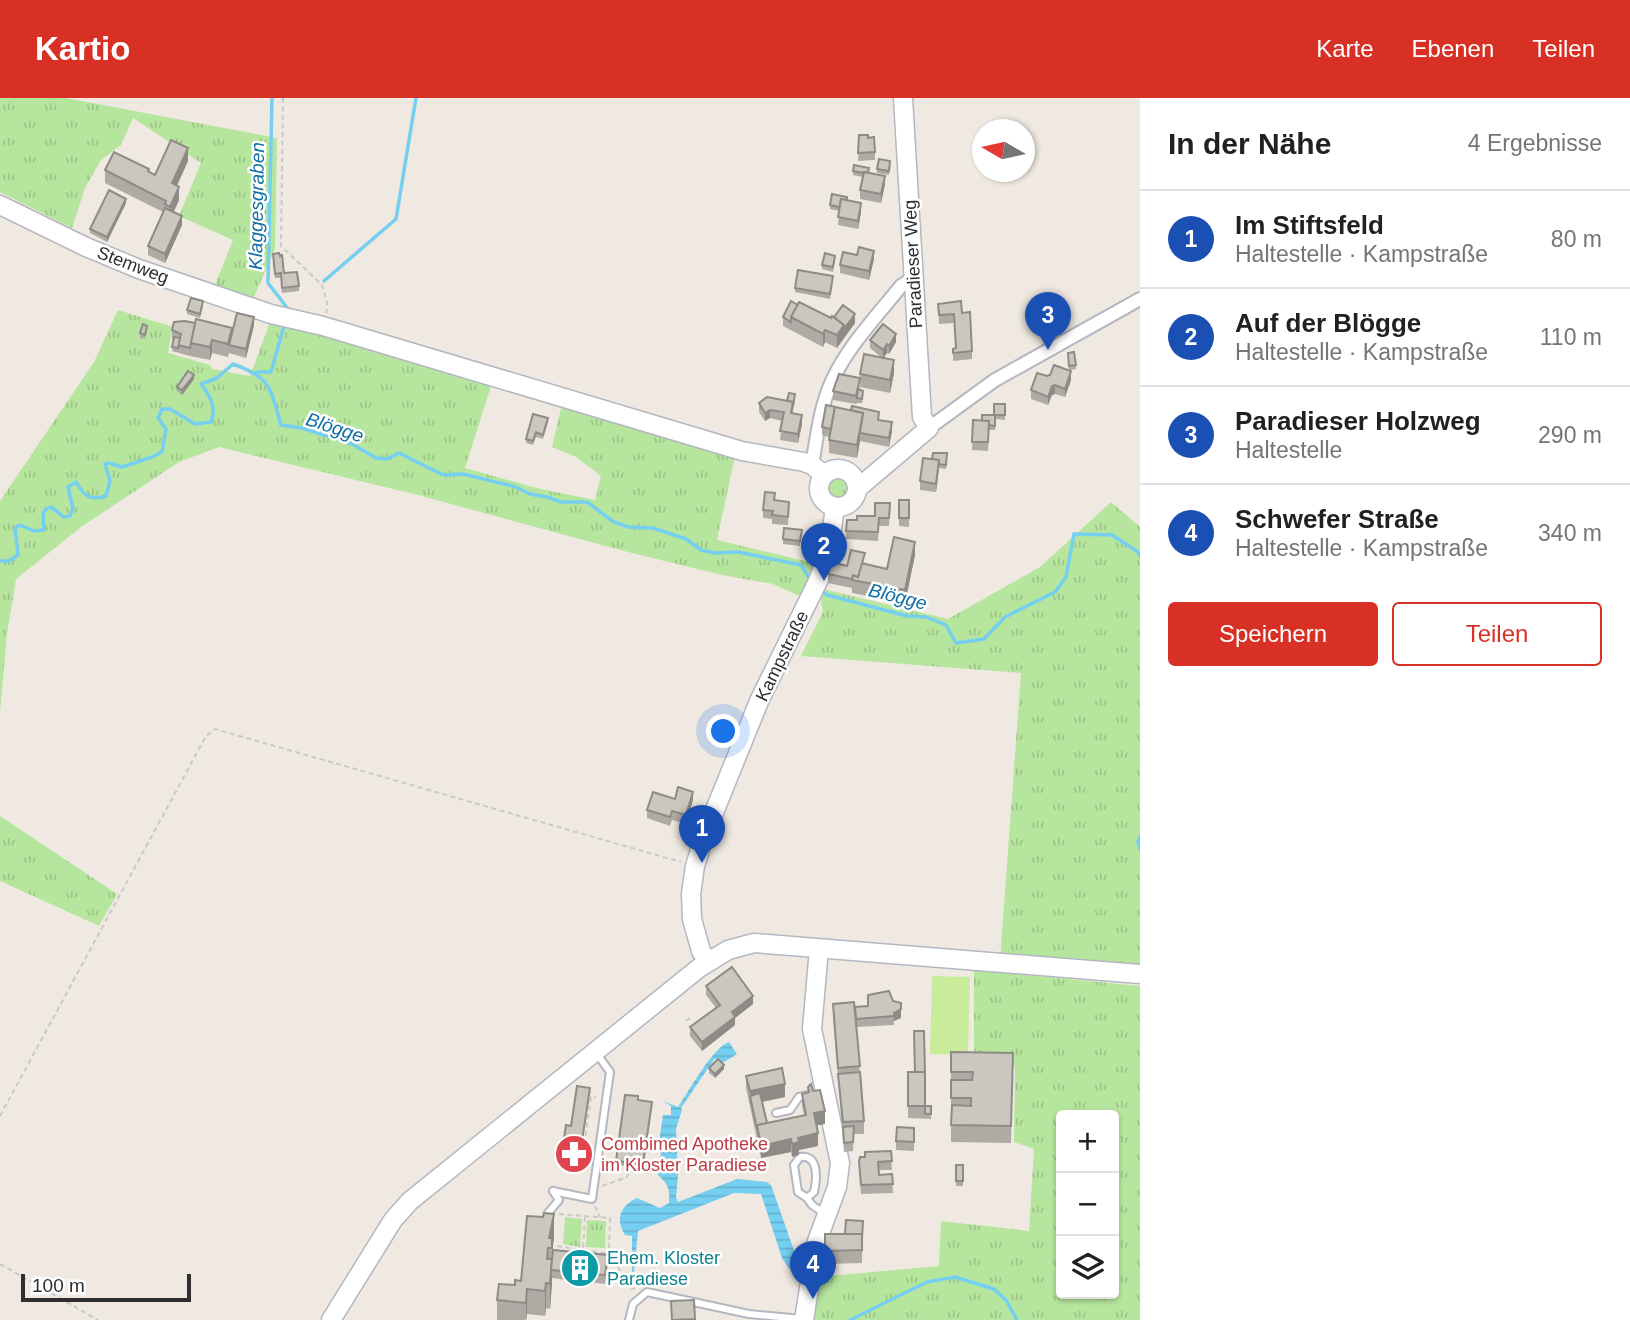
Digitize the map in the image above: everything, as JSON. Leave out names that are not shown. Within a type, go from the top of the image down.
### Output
[{"type":"street","name":"Paradieser Weg","points":[[903,98],[922,417],[929,428]]},
{"type":"street","name":"Stemweg","points":[[0,205],[86,247],[139,269],[271,314],[323,326],[742,451],[818,470]]},
{"type":"street","points":[[855,482],[852,501],[847,505],[828,505],[821,495],[818,470],[823,405],[831,382],[849,351],[901,286],[914,281]]},
{"type":"street","points":[[855,482],[877,474],[929,428],[995,380],[1140,299]]},
{"type":"street","points":[[818,470],[837,469],[855,482]]},
{"type":"street","name":"Kampstraße","points":[[708,961],[701,951],[692,919],[691,894],[695,866],[739,748],[819,579],[830,543],[835,507]]},
{"type":"street","points":[[331,1320],[393,1220],[410,1201],[708,961],[728,950],[754,943],[1140,974]]},
{"type":"street","points":[[804,1320],[816,1244],[837,1187],[840,1163],[812,1029],[819,949]]},
{"type":"lane","points":[[545,1227],[548,1213],[559,1200],[553,1191],[592,1199],[610,1072],[595,1051]]},
{"type":"lane","points":[[776,1113],[790,1110],[801,1096],[826,1092]]},
{"type":"lane","points":[[807,1198],[816,1189],[814,1162],[805,1156],[800,1157],[794,1165],[798,1192],[825,1214]]},
{"type":"lane","points":[[629,1320],[634,1304],[647,1292],[749,1314],[804,1320]]},
{"type":"path","points":[[283,98],[281,246],[322,285],[328,306],[323,326]]},
{"type":"path","points":[[0,1116],[206,736],[215,729],[695,866]]},
{"type":"path","points":[[686,1021],[692,1016]]},
{"type":"path","points":[[582,1161],[591,1097],[608,1098]]},
{"type":"path","points":[[594,1186],[603,1186],[627,1177],[630,1168]]},
{"type":"path","points":[[592,1199],[600,1218]]},
{"type":"path","points":[[548,1213],[610,1219],[609,1251],[630,1288],[647,1292]]},
{"type":"path","points":[[583,1250],[585,1216]]},
{"type":"path","points":[[557,1246],[611,1254]]},
{"type":"path","points":[[0,1264],[99,1320]]},
{"type":"green space","points":[[0,98],[66,98],[277,138],[275,249],[254,297],[215,285],[233,240],[179,216],[201,163],[133,118],[121,145],[101,160],[85,188],[72,228],[0,192]]},
{"type":"green space","points":[[118,310],[173,327],[168,353],[210,365],[212,369],[250,376],[270,322],[322,331],[492,383],[465,468],[536,488],[595,500],[601,476],[576,457],[552,447],[562,404],[735,456],[717,540],[822,565],[806,599],[773,584],[722,575],[624,551],[418,495],[219,447],[179,462],[81,527],[16,579],[7,634],[0,712],[0,501],[94,362]]},
{"type":"green space","points":[[838,477],[846,480],[849,488],[846,496],[838,499],[830,496],[827,488],[830,480]]},
{"type":"green space","points":[[1111,502],[1140,527],[1140,970],[1000,960],[1021,673],[801,656],[823,612],[819,588],[948,619],[1040,567]]},
{"type":"green space","points":[[0,816],[117,894],[99,926],[0,881]]},
{"type":"green space","points":[[974,970],[1140,986],[1140,1320],[814,1320],[818,1277],[939,1266],[941,1221],[1029,1231],[1034,1149],[1014,1142],[1015,1067],[974,1066]]},
{"type":"green space","points":[[932,976],[970,977],[968,1055],[930,1054]]},
{"type":"green space","points":[[565,1217],[582,1219],[580,1247],[563,1244]]},
{"type":"green space","points":[[587,1220],[606,1221],[605,1248],[586,1247]]},
{"type":"water","points":[[729,1042],[737,1054],[721,1064],[715,1058],[681,1108],[676,1129],[676,1197],[678,1202],[737,1179],[767,1182],[771,1185],[797,1259],[797,1271],[793,1274],[782,1258],[761,1194],[734,1193],[638,1231],[632,1272],[632,1236],[625,1235],[620,1224],[623,1209],[637,1198],[660,1208],[669,1203],[668,1187],[658,1175],[661,1154],[658,1149],[663,1115],[671,1115],[671,1106],[663,1101],[678,1107],[716,1052]]},
{"type":"building","points":[[859,135],[874,137],[875,152],[858,153]]},
{"type":"building","points":[[171,140],[188,148],[172,183],[179,187],[170,207],[165,204],[166,201],[105,170],[114,152],[149,169],[148,171],[155,175]]},
{"type":"building","points":[[879,159],[890,161],[889,171],[877,169]]},
{"type":"building","points":[[854,165],[869,168],[868,172],[853,171]]},
{"type":"building","points":[[864,172],[885,176],[881,194],[860,190]]},
{"type":"building","points":[[109,190],[126,199],[107,237],[90,229]]},
{"type":"building","points":[[832,194],[847,197],[847,200],[841,199],[840,207],[830,205]]},
{"type":"building","points":[[841,199],[861,203],[858,221],[838,217]]},
{"type":"building","points":[[165,208],[182,216],[165,254],[148,246]]},
{"type":"building","points":[[859,247],[874,251],[869,271],[840,265],[843,252],[857,255]]},
{"type":"building","points":[[825,253],[835,256],[833,267],[822,265]]},
{"type":"building","points":[[273,254],[282,255],[284,273],[297,272],[299,286],[282,288],[281,273],[275,274]]},
{"type":"building","points":[[798,270],[833,276],[830,294],[795,288]]},
{"type":"building","points":[[191,298],[203,301],[200,314],[187,310]]},
{"type":"building","points":[[791,301],[798,305],[791,322],[783,317]]},
{"type":"building","points":[[961,301],[962,313],[970,312],[972,351],[953,353],[956,348],[954,314],[939,315],[938,304]]},
{"type":"building","points":[[799,302],[831,318],[832,316],[844,325],[837,335],[825,330],[823,334],[791,317]]},
{"type":"building","points":[[843,305],[855,314],[844,329],[844,325],[834,317]]},
{"type":"building","points":[[237,313],[254,317],[246,349],[229,345]]},
{"type":"building","points":[[196,319],[232,328],[228,344],[212,340],[210,347],[190,343]]},
{"type":"building","points":[[174,322],[195,323],[190,348],[178,345],[181,334],[172,330]]},
{"type":"building","points":[[143,324],[147,326],[145,335],[140,333]]},
{"type":"building","points":[[883,324],[896,334],[889,346],[887,344],[883,350],[870,340]]},
{"type":"building","points":[[174,337],[180,338],[178,348],[172,347]]},
{"type":"building","points":[[1074,352],[1076,365],[1069,366],[1068,353]]},
{"type":"building","points":[[864,354],[894,360],[890,380],[860,374]]},
{"type":"building","points":[[1054,365],[1071,371],[1065,389],[1052,386],[1048,397],[1031,390],[1037,373],[1050,375]]},
{"type":"building","points":[[188,371],[194,375],[182,390],[177,387]]},
{"type":"building","points":[[839,374],[860,378],[856,396],[833,391]]},
{"type":"building","points":[[858,389],[863,391],[862,399],[857,398]]},
{"type":"building","points":[[789,393],[795,394],[793,406],[793,402],[787,401]]},
{"type":"building","points":[[767,397],[793,402],[791,413],[802,415],[798,434],[780,431],[784,412],[770,410],[765,413],[759,403]]},
{"type":"building","points":[[994,404],[1005,404],[1005,415],[994,415]]},
{"type":"building","points":[[826,405],[836,407],[831,429],[822,427]]},
{"type":"building","points":[[852,406],[879,412],[878,420],[892,422],[889,438],[860,433],[863,413],[851,410]]},
{"type":"building","points":[[835,407],[863,413],[857,445],[829,440]]},
{"type":"building","points":[[533,414],[548,418],[543,435],[536,432],[533,441],[526,439]]},
{"type":"building","points":[[982,415],[995,415],[995,426],[989,425],[989,421],[982,421]]},
{"type":"building","points":[[973,420],[989,421],[988,442],[972,442]]},
{"type":"building","points":[[933,453],[947,453],[946,465],[932,459]]},
{"type":"building","points":[[923,458],[939,460],[936,484],[920,481]]},
{"type":"building","points":[[765,492],[775,493],[774,500],[789,502],[788,517],[772,515],[773,511],[763,510]]},
{"type":"building","points":[[899,500],[909,500],[909,518],[899,518]]},
{"type":"building","points":[[875,503],[890,503],[889,518],[879,518],[878,532],[846,531],[847,520],[857,520],[857,516],[875,516]]},
{"type":"building","points":[[784,528],[802,530],[800,541],[783,539]]},
{"type":"building","points":[[894,537],[915,542],[905,590],[852,580],[853,575],[858,577],[861,563],[887,569]]},
{"type":"building","points":[[851,550],[865,553],[858,577],[853,575],[852,579],[828,574],[831,562],[847,566]]},
{"type":"building","points":[[678,787],[693,792],[686,815],[672,811],[670,817],[647,810],[653,792],[675,799]]},
{"type":"building","points":[[732,967],[753,996],[732,1012],[735,1017],[702,1042],[690,1027],[720,1005],[706,986]]},
{"type":"building","points":[[889,991],[893,1001],[901,1003],[901,1009],[894,1013],[894,1016],[856,1019],[855,1007],[868,1006],[868,995]]},
{"type":"building","points":[[854,1002],[860,1066],[838,1068],[833,1004]]},
{"type":"building","points":[[914,1031],[924,1031],[925,1072],[915,1072]]},
{"type":"building","points":[[951,1052],[1013,1053],[1011,1126],[951,1125],[952,1105],[971,1106],[971,1098],[951,1098],[951,1080],[972,1080],[973,1072],[951,1072]]},
{"type":"building","points":[[718,1059],[724,1065],[715,1074],[709,1068]]},
{"type":"building","points":[[782,1068],[785,1084],[750,1091],[746,1076]]},
{"type":"building","points":[[860,1072],[864,1121],[843,1122],[838,1074]]},
{"type":"building","points":[[908,1072],[925,1072],[925,1106],[908,1106]]},
{"type":"building","points":[[811,1084],[813,1091],[820,1090],[825,1111],[814,1113],[818,1133],[798,1138],[799,1142],[792,1144],[791,1139],[761,1146],[757,1125],[806,1115],[802,1094],[809,1092],[808,1087]]},
{"type":"building","points":[[577,1086],[590,1088],[580,1154],[562,1152],[566,1125],[571,1126]]},
{"type":"building","points":[[760,1093],[767,1123],[757,1125],[757,1129],[750,1096]]},
{"type":"building","points":[[625,1095],[638,1096],[638,1100],[652,1102],[643,1164],[616,1161]]},
{"type":"building","points":[[925,1106],[931,1106],[931,1114],[925,1114]]},
{"type":"building","points":[[854,1126],[853,1142],[844,1143],[843,1127]]},
{"type":"building","points":[[897,1127],[914,1128],[914,1142],[896,1141]]},
{"type":"building","points":[[891,1151],[892,1161],[878,1162],[879,1175],[892,1174],[893,1184],[861,1185],[860,1157],[865,1157],[865,1152]]},
{"type":"building","points":[[956,1165],[963,1165],[963,1181],[956,1181]]},
{"type":"building","points":[[544,1213],[554,1214],[549,1238],[552,1238],[552,1248],[548,1248],[547,1259],[552,1259],[550,1284],[546,1283],[545,1291],[527,1289],[526,1303],[497,1300],[499,1284],[515,1285],[515,1280],[521,1281],[527,1216],[543,1217]]},
{"type":"building","points":[[846,1220],[863,1221],[862,1239],[862,1234],[845,1234]]},
{"type":"building","points":[[825,1234],[862,1234],[862,1250],[825,1251]]},
{"type":"building","points":[[553,1250],[608,1255],[605,1275],[582,1273],[581,1278],[575,1277],[575,1272],[551,1270]]},
{"type":"building","points":[[694,1300],[695,1319],[672,1320],[671,1301]]},
{"type":"waterway","name":"Klaggesgraben","points":[[272,98],[268,283],[288,309]]},
{"type":"waterway","points":[[324,281],[396,219],[416,98]]},
{"type":"waterway","name":"Klaggesgraben","points":[[257,372],[271,372],[284,326]]},
{"type":"waterway","name":"Blögge","points":[[0,561],[9,561],[18,555],[15,528],[20,525],[34,531],[44,530],[43,514],[51,507],[64,517],[70,516],[73,509],[68,487],[76,482],[88,496],[106,496],[110,481],[105,464],[122,467],[162,452],[166,429],[158,418],[162,409],[170,409],[195,424],[211,422],[212,402],[201,384],[217,378],[233,364],[255,374],[268,386],[281,425],[302,428],[352,444],[376,458],[387,459],[399,453],[443,475],[463,474],[561,502],[587,502],[614,522],[628,527],[653,528],[686,539],[701,550],[715,553],[738,552],[801,565],[811,581]]},
{"type":"waterway","name":"Blögge","points":[[823,592],[907,616],[926,617],[946,625],[956,643],[984,639],[1005,617],[1055,592],[1066,577],[1074,534],[1112,535],[1140,556]]},
{"type":"waterway","points":[[1140,837],[1140,849]]},
{"type":"waterway","points":[[850,1320],[927,1282],[955,1277],[994,1289],[1006,1300],[1017,1320]]},
{"type":"place","name":"Paradieser Holzweg","points":[[1048,350]]},
{"type":"place","name":"Auf der Blögge","points":[[824,581]]},
{"type":"place","name":"Im Stiftsfeld","points":[[702,863]]},
{"type":"place","name":"Combimed Apotheke im Kloster Paradiese","points":[[574,1154]]},
{"type":"place","name":"Ehem. Kloster Paradiese","points":[[580,1268]]},
{"type":"place","name":"Schwefer Straße","points":[[813,1299]]}]
